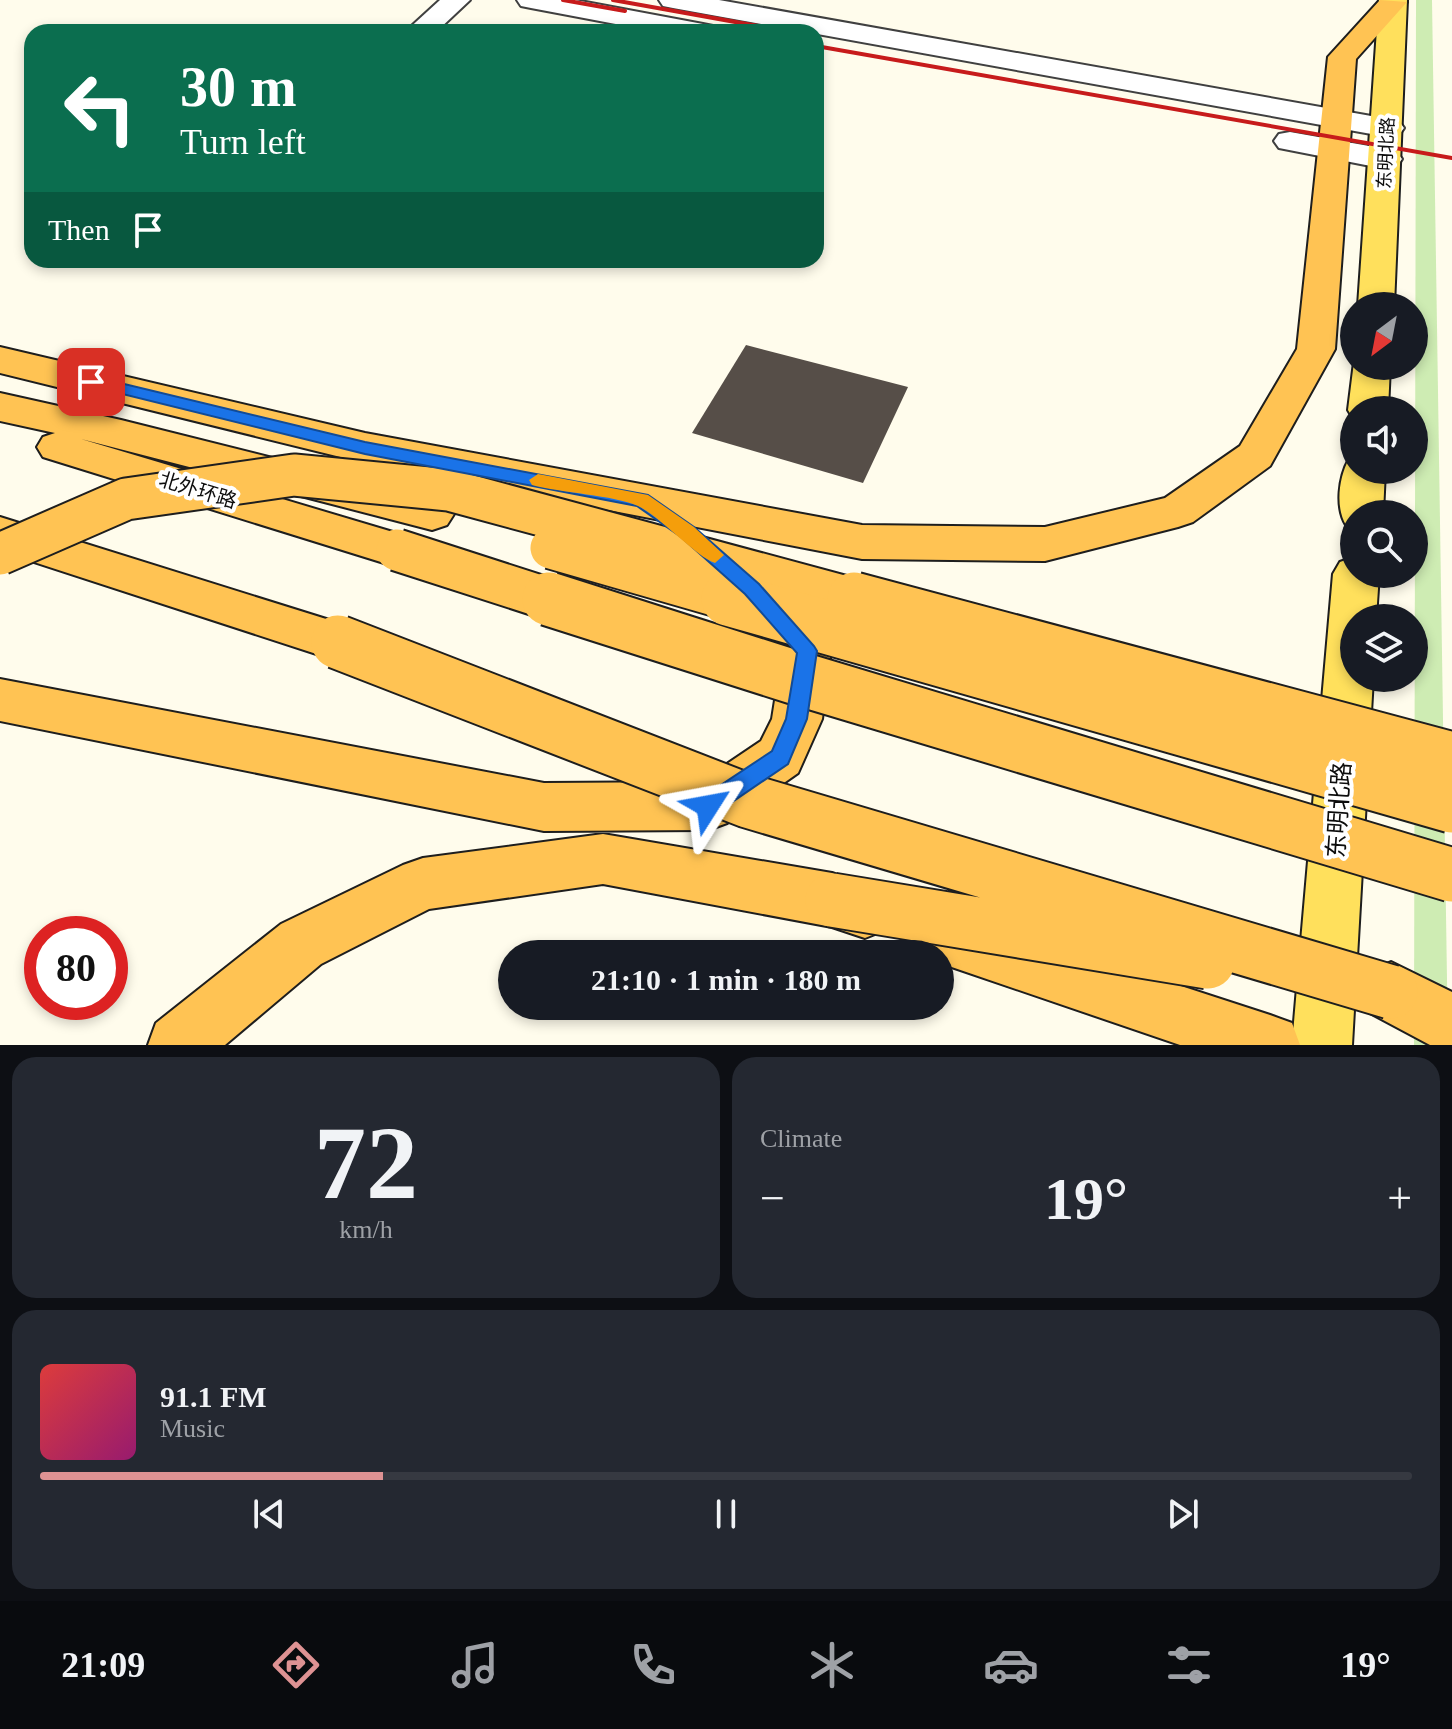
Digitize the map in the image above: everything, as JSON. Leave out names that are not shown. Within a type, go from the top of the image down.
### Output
[{"type":"highway","points":[[0,360],[365,448],[862,542],[1045,544],[1178,511],[1255,456],[1316,349],[1342,57],[1393,1]]},
{"type":"highway","points":[[0,407],[121,434],[432,514],[1452,806]]},
{"type":"highway","name":"北外环路","points":[[0,429],[397,550],[797,678],[1452,875]]},
{"type":"highway","points":[[0,554],[126,499],[294,475],[449,490],[1452,759]]},
{"type":"highway","points":[[0,700],[544,807],[708,806],[780,757],[797,719],[807,651],[752,589],[688,532],[642,500]]},
{"type":"highway","points":[[0,534],[338,642],[748,801],[1452,1010]]},
{"type":"highway","points":[[178,1045],[301,944],[423,884],[603,859],[1391,992],[1452,1024]]},
{"type":"highway","points":[[832,900],[1270,1045]]},
{"type":"main road","name":"东明北路","points":[[1377,292],[1393,1]]},
{"type":"main road","name":"东明北路","points":[[1322,1045],[1355,588]]},
{"type":"street","points":[[428,24],[456,0]]},
{"type":"street","points":[[531,0],[660,24]]},
{"type":"street","points":[[673,0],[792,24]]},
{"type":"street","points":[[824,31],[1387,144]]},
{"type":"street","points":[[824,54],[1067,100]]},
{"type":"street","points":[[1255,135],[1335,134]]},
{"type":"green space","points":[[1416,0],[1432,0],[1448,1045],[1414,1045],[1415,692],[1428,692],[1428,604],[1415,604],[1415,588],[1428,588],[1428,500],[1415,500],[1415,484],[1428,484],[1428,396],[1415,396],[1415,380],[1428,380],[1428,292],[1415,292]]},
{"type":"building","points":[[746,345],[908,387],[863,483],[692,433]]},
{"type":"railway","points":[[563,0],[625,11]]},
{"type":"railway","points":[[613,0],[746,24]]},
{"type":"railway","points":[[824,47],[1452,158]]},
{"type":"slow traffic","points":[[538,480],[642,500],[715,555]]},
{"type":"route","points":[[91,382],[365,448],[642,500],[688,532],[752,589],[807,651],[797,719],[780,757],[708,806]]}]
